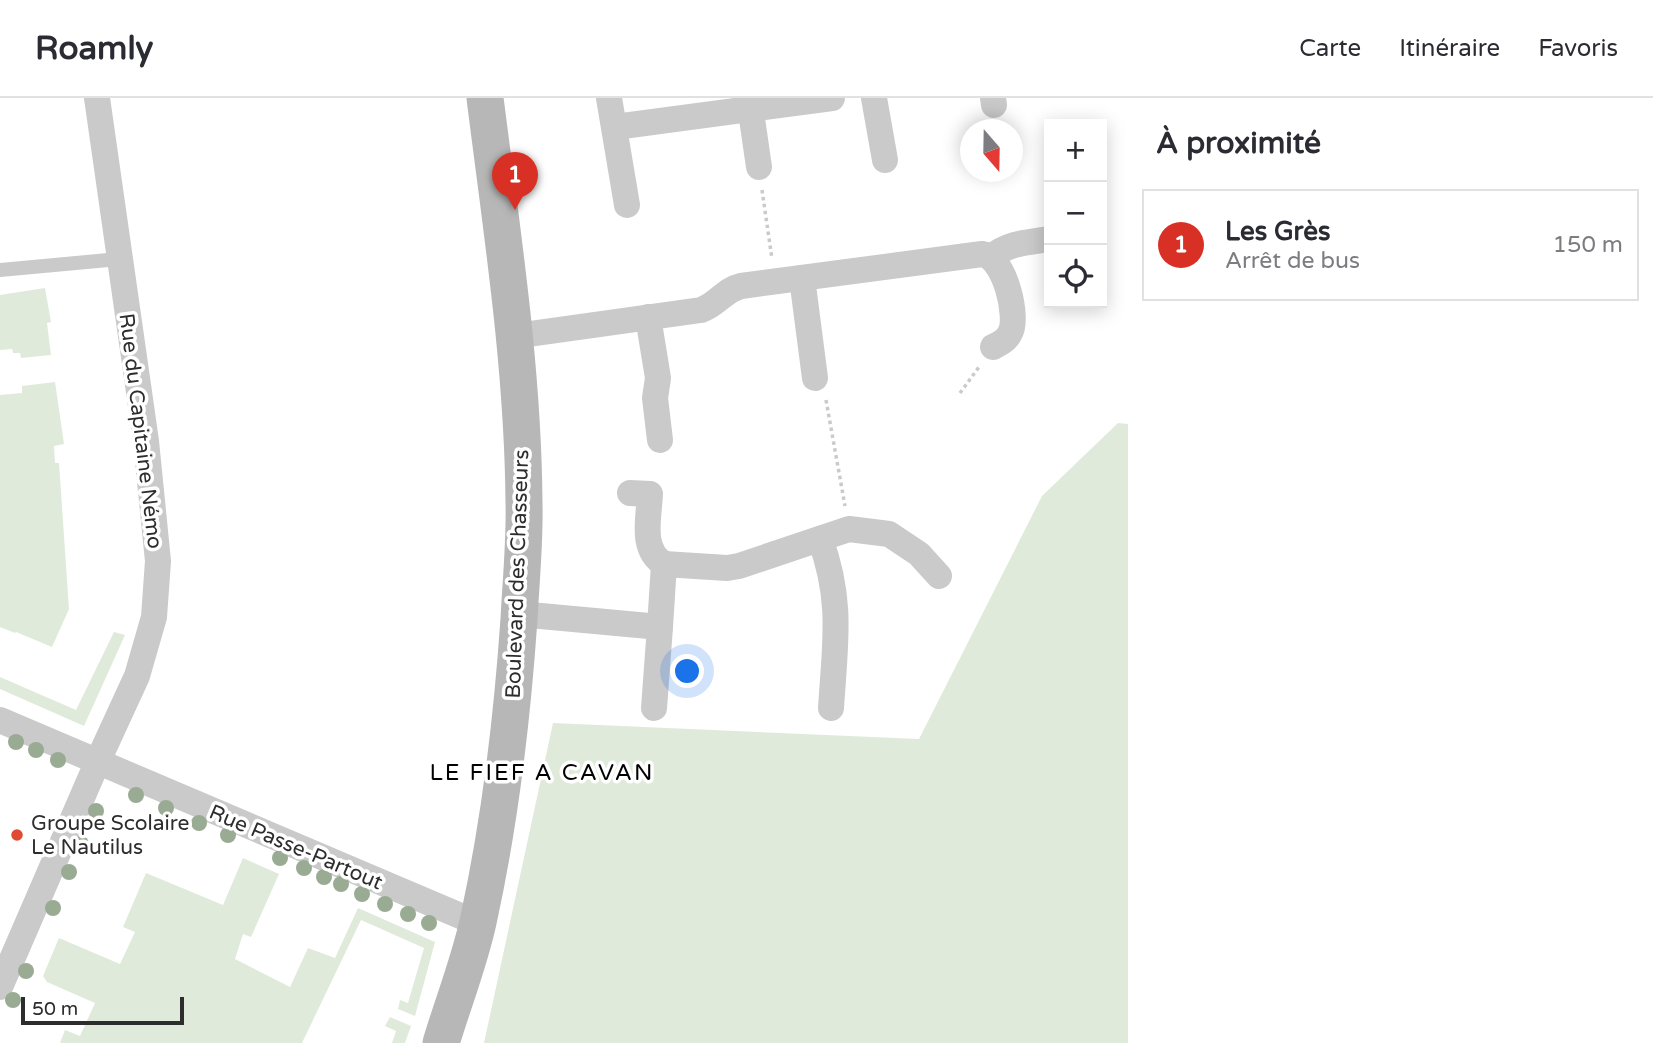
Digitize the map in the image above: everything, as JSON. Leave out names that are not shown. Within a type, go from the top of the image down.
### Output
[{"type":"street","name":"Rue du Capitaine Némo","points":[[0,987],[137,676],[154,617],[158,561],[146,441],[97,98]]},
{"type":"street","name":"Boulevard des Chasseurs","points":[[441,1043],[477,923],[502,793],[513,708],[519,614],[524,504],[515,336],[485,98]]},
{"type":"street","points":[[609,98],[627,205]]},
{"type":"street","points":[[615,127],[750,104],[832,98]]},
{"type":"street","points":[[874,98],[885,160]]},
{"type":"street","points":[[750,104],[759,167]]},
{"type":"street","points":[[992,257],[1016,244],[1044,240]]},
{"type":"street","points":[[515,336],[701,310],[712,305],[733,288],[982,254],[992,257],[1007,284],[1012,325],[1009,335],[993,347]]},
{"type":"street","points":[[802,278],[815,378]]},
{"type":"street","points":[[648,317],[658,378],[655,398],[660,440]]},
{"type":"street","points":[[630,492],[650,494],[649,543],[658,560],[664,564],[727,568],[849,529],[890,534],[919,554],[939,576]]},
{"type":"street","points":[[820,539],[831,570],[837,618],[831,708]]},
{"type":"street","points":[[654,708],[664,564]]},
{"type":"street","points":[[519,614],[660,627]]},
{"type":"street","name":"Rue Passe-Partout","points":[[0,720],[477,923]]},
{"type":"lane","points":[[0,270],[118,259]]},
{"type":"path","points":[[759,167],[775,282]]},
{"type":"path","points":[[960,393],[993,347]]},
{"type":"path","points":[[815,378],[825,391],[849,529]]},
{"type":"green space","points":[[45,288],[51,322],[47,323],[51,355],[21,358],[20,353],[13,353],[12,349],[0,350],[0,295]]},
{"type":"green space","points":[[55,382],[64,444],[54,446],[55,463],[59,463],[69,609],[52,647],[0,627],[0,395],[22,393],[22,386]]},
{"type":"green space","points":[[1118,423],[1128,424],[1128,1043],[484,1043],[553,723],[919,739],[1042,496]]},
{"type":"green space","points":[[114,632],[125,635],[84,726],[0,689],[0,677],[76,710]]},
{"type":"green space","points":[[243,858],[279,874],[251,937],[243,934],[235,959],[290,987],[308,948],[335,958],[358,908],[435,942],[415,1016],[398,1009],[400,1000],[408,1003],[424,948],[361,920],[302,1043],[60,1043],[65,1030],[80,1036],[95,1003],[47,982],[43,976],[59,938],[120,964],[135,932],[123,927],[146,873],[223,905]]},
{"type":"green space","points":[[390,1017],[411,1026],[405,1043],[392,1043],[396,1031],[385,1026]]},
{"type":"place","name":"Les Grès","points":[[515,210]]},
{"type":"place","name":"Groupe Scolaire Le Nautilus","points":[[17,835]]},
{"type":"district","name":"LE FIEF A CAVAN","points":[[542,772]]}]
